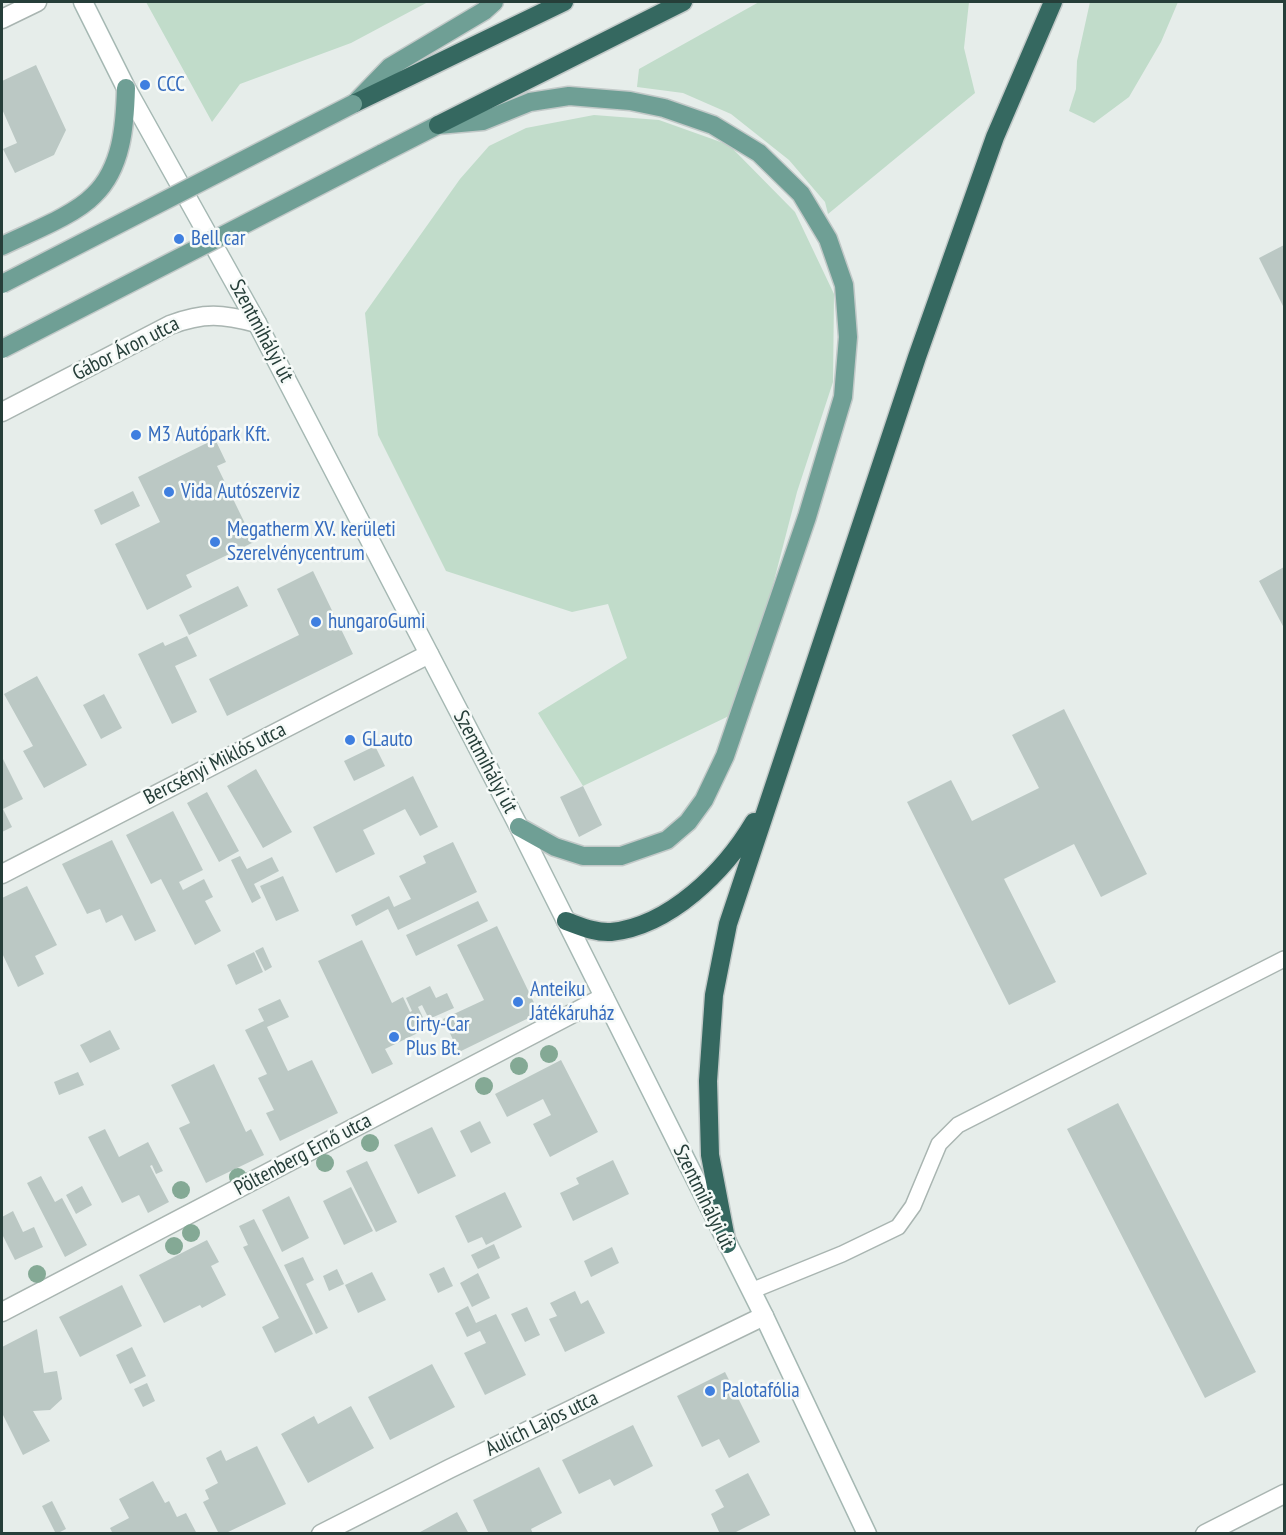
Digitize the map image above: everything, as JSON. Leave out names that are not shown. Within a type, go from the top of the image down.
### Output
[{"type":"highway","points":[[353,104],[564,2]]},
{"type":"highway","points":[[438,125],[683,2]]},
{"type":"highway","points":[[727,1244],[710,1155],[708,1081],[714,995],[728,924],[917,357],[994,137],[1053,2]]},
{"type":"highway","points":[[566,921],[592,930],[609,932],[640,926],[674,907],[701,888],[743,841],[771,792]]},
{"type":"main road","points":[[2,284],[353,104],[390,68],[484,11],[494,2]]},
{"type":"main road","points":[[2,246],[69,213],[94,196],[110,173],[119,148],[125,124],[126,88]]},
{"type":"main road","points":[[2,349],[438,125],[483,122],[530,102],[569,96],[630,100],[653,105],[713,125],[759,153],[801,194],[828,239],[844,285],[848,337],[843,397],[807,517],[729,745],[704,800],[688,822],[667,840],[621,856],[583,856],[555,846],[519,827]]},
{"type":"street","points":[[2,19],[37,2]]},
{"type":"street","name":"Szentmihályi út","points":[[83,2],[126,88],[257,322],[519,827],[764,1316],[867,1533]]},
{"type":"street","name":"Gábor Áron utca","points":[[2,412],[170,325],[188,318],[226,314],[257,322]]},
{"type":"street","name":"Bercsényi Miklós utca","points":[[2,874],[429,654]]},
{"type":"street","name":"Pöltenberg Ernő utca","points":[[2,1312],[604,997]]},
{"type":"street","name":"Aulich Lajos utca","points":[[321,1533],[764,1316]]},
{"type":"street","points":[[1205,1533],[1284,1494]]},
{"type":"lane","points":[[751,1291],[842,1254],[898,1227],[913,1206],[939,1144],[958,1125],[1284,959]]},
{"type":"green space","points":[[146,2],[428,2],[351,43],[240,84],[212,122]]},
{"type":"green space","points":[[759,2],[969,2],[964,48],[975,93],[828,214],[825,202],[789,160],[731,114],[683,93],[637,87],[639,69]]},
{"type":"green space","points":[[1090,2],[1178,2],[1161,42],[1129,97],[1094,123],[1069,111],[1076,89],[1077,61]]},
{"type":"green space","points":[[594,115],[659,120],[729,145],[795,212],[834,294],[833,382],[797,492],[761,631],[731,715],[583,786],[538,713],[627,658],[608,604],[572,612],[446,571],[378,435],[365,313],[460,179],[489,146],[526,128]]},
{"type":"building","points":[[36,65],[66,130],[54,155],[15,173],[3,149],[17,143],[2,109],[2,81]]},
{"type":"building","points":[[1284,245],[1284,308],[1259,258]]},
{"type":"building","points":[[215,439],[226,462],[217,466],[254,542],[186,575],[192,587],[147,610],[115,544],[160,522],[138,477]]},
{"type":"building","points":[[133,491],[140,506],[101,525],[94,510]]},
{"type":"building","points":[[1284,567],[1284,628],[1259,581]]},
{"type":"building","points":[[313,571],[353,654],[227,716],[209,679],[299,635],[277,589]]},
{"type":"building","points":[[238,586],[248,606],[189,635],[179,615]]},
{"type":"building","points":[[187,636],[197,656],[175,666],[197,712],[172,724],[138,654],[163,642],[165,646]]},
{"type":"building","points":[[37,676],[87,765],[44,788],[23,751],[33,746],[4,694]]},
{"type":"building","points":[[104,694],[122,728],[101,739],[83,705]]},
{"type":"building","points":[[1064,709],[1147,874],[1101,897],[1074,844],[1004,879],[1056,982],[1009,1005],[907,802],[951,780],[972,821],[1039,788],[1012,735]]},
{"type":"building","points":[[375,746],[385,766],[354,781],[344,761]]},
{"type":"building","points":[[2,757],[23,799],[3,809],[12,827],[2,832]]},
{"type":"building","points":[[256,769],[292,832],[263,848],[227,786]]},
{"type":"building","points":[[413,776],[438,827],[420,836],[405,809],[363,830],[375,854],[336,873],[313,827]]},
{"type":"building","points":[[583,786],[602,825],[579,837],[560,797]]},
{"type":"building","points":[[207,792],[239,851],[219,862],[187,803]]},
{"type":"building","points":[[173,811],[203,870],[179,882],[183,890],[204,879],[213,897],[205,901],[221,931],[195,945],[161,879],[151,884],[126,835]]},
{"type":"building","points":[[112,840],[156,931],[135,941],[122,915],[106,923],[100,909],[87,914],[62,864]]},
{"type":"building","points":[[453,842],[477,892],[398,930],[388,909],[356,926],[351,915],[389,896],[394,907],[411,899],[399,876],[426,863],[423,856]]},
{"type":"building","points":[[240,856],[247,869],[272,857],[279,871],[254,884],[261,898],[252,903],[231,860]]},
{"type":"building","points":[[283,876],[299,911],[276,921],[260,886]]},
{"type":"building","points":[[27,886],[57,945],[35,956],[44,974],[18,987],[2,953],[2,898]]},
{"type":"building","points":[[478,901],[488,921],[416,956],[406,935]]},
{"type":"building","points":[[497,926],[539,1013],[459,1052],[443,1019],[484,1000],[457,945]]},
{"type":"building","points":[[362,940],[392,1003],[403,997],[410,1012],[412,1011],[406,998],[430,986],[436,998],[447,993],[454,1008],[429,1019],[422,1005],[418,1007],[428,1028],[385,1049],[393,1064],[372,1074],[318,961]]},
{"type":"building","points":[[263,947],[272,967],[265,971],[255,951]]},
{"type":"building","points":[[254,952],[263,972],[236,985],[227,965]]},
{"type":"building","points":[[280,999],[289,1017],[267,1027],[288,1071],[312,1060],[338,1113],[280,1141],[266,1113],[274,1110],[258,1078],[267,1074],[245,1030],[264,1021],[258,1009]]},
{"type":"building","points":[[110,1030],[120,1049],[90,1063],[80,1045]]},
{"type":"building","points":[[561,1060],[598,1132],[550,1157],[533,1124],[551,1115],[543,1099],[507,1117],[495,1094]]},
{"type":"building","points":[[214,1064],[246,1132],[251,1129],[264,1155],[206,1183],[179,1128],[190,1123],[171,1085]]},
{"type":"building","points":[[78,1072],[84,1085],[59,1095],[54,1082]]},
{"type":"building","points":[[1118,1103],[1256,1372],[1205,1398],[1067,1129]]},
{"type":"building","points":[[480,1121],[491,1143],[471,1153],[460,1131]]},
{"type":"building","points":[[432,1127],[456,1176],[418,1194],[394,1145]]},
{"type":"building","points":[[105,1129],[119,1157],[148,1142],[163,1171],[156,1174],[152,1165],[150,1166],[169,1202],[148,1213],[139,1195],[122,1203],[88,1137]]},
{"type":"building","points":[[613,1160],[629,1194],[573,1221],[560,1193],[579,1184],[576,1178]]},
{"type":"building","points":[[367,1161],[397,1222],[376,1232],[346,1171]]},
{"type":"building","points":[[41,1176],[55,1202],[62,1198],[87,1245],[65,1257],[27,1183]]},
{"type":"building","points":[[82,1186],[92,1205],[76,1214],[66,1195]]},
{"type":"building","points":[[351,1187],[373,1231],[344,1245],[323,1201]]},
{"type":"building","points":[[505,1192],[522,1227],[486,1245],[482,1237],[468,1243],[455,1216]]},
{"type":"building","points":[[289,1196],[309,1238],[282,1252],[262,1210]]},
{"type":"building","points":[[13,1211],[23,1232],[34,1227],[43,1247],[15,1260],[2,1234],[2,1217]]},
{"type":"building","points":[[254,1219],[313,1334],[275,1353],[262,1327],[279,1318],[243,1247],[248,1245],[239,1226]]},
{"type":"building","points":[[207,1240],[219,1262],[211,1266],[226,1295],[202,1308],[200,1305],[164,1323],[139,1275]]},
{"type":"building","points":[[494,1244],[500,1258],[478,1269],[471,1255]]},
{"type":"building","points":[[612,1247],[619,1263],[591,1277],[584,1261]]},
{"type":"building","points":[[303,1257],[314,1280],[306,1284],[328,1328],[316,1334],[284,1265]]},
{"type":"building","points":[[444,1267],[453,1286],[438,1293],[429,1274]]},
{"type":"building","points":[[337,1269],[344,1284],[329,1291],[323,1276]]},
{"type":"building","points":[[372,1272],[386,1300],[358,1313],[345,1285]]},
{"type":"building","points":[[478,1273],[490,1298],[472,1307],[460,1283]]},
{"type":"building","points":[[122,1285],[142,1326],[80,1357],[59,1317]]},
{"type":"building","points":[[575,1291],[581,1304],[588,1300],[605,1333],[565,1352],[549,1319],[557,1316],[550,1303]]},
{"type":"building","points":[[468,1306],[476,1323],[496,1314],[526,1375],[485,1395],[464,1353],[486,1343],[480,1331],[467,1337],[455,1313]]},
{"type":"building","points":[[527,1307],[540,1335],[525,1342],[511,1314]]},
{"type":"building","points":[[37,1329],[44,1373],[57,1371],[62,1399],[50,1410],[33,1411],[50,1441],[23,1455],[2,1413],[2,1347]]},
{"type":"building","points":[[132,1347],[146,1376],[130,1384],[116,1355]]},
{"type":"building","points":[[432,1364],[455,1407],[390,1440],[368,1397]]},
{"type":"building","points":[[725,1372],[760,1442],[729,1458],[719,1439],[702,1447],[677,1396]]},
{"type":"building","points":[[147,1383],[155,1401],[143,1407],[134,1389]]},
{"type":"building","points":[[351,1406],[374,1448],[308,1483],[281,1434],[314,1416],[318,1424]]},
{"type":"building","points":[[633,1425],[653,1466],[614,1486],[610,1479],[579,1494],[562,1460]]},
{"type":"building","points":[[257,1446],[286,1504],[224,1534],[219,1534],[203,1502],[209,1499],[205,1490],[218,1483],[206,1458],[221,1450],[226,1461]]},
{"type":"building","points":[[539,1467],[562,1513],[531,1529],[533,1534],[489,1534],[473,1500]]},
{"type":"building","points":[[748,1473],[770,1515],[732,1534],[720,1534],[711,1514],[724,1507],[715,1490]]},
{"type":"building","points":[[153,1481],[165,1503],[169,1501],[177,1517],[186,1513],[197,1534],[113,1534],[110,1528],[129,1518],[119,1499]]},
{"type":"building","points":[[52,1501],[66,1529],[56,1534],[42,1506]]},
{"type":"building","points":[[457,1512],[469,1534],[416,1534],[422,1531]]},
{"type":"place","name":"CCC","points":[[145,85]]},
{"type":"place","name":"Bell car","points":[[179,239]]},
{"type":"place","name":"M3 Autópark Kft.","points":[[136,435]]},
{"type":"place","name":"Vida Autószerviz","points":[[169,492]]},
{"type":"place","name":"Megatherm XV. kerületi Szerelvénycentrum","points":[[215,542]]},
{"type":"place","name":"hungaroGumi","points":[[316,622]]},
{"type":"place","name":"GLauto","points":[[350,740]]},
{"type":"place","name":"Anteiku Játékáruház","points":[[518,1002]]},
{"type":"place","name":"Cirty-Car Plus Bt.","points":[[394,1037]]},
{"type":"place","name":"Palotafólia","points":[[710,1391]]}]
